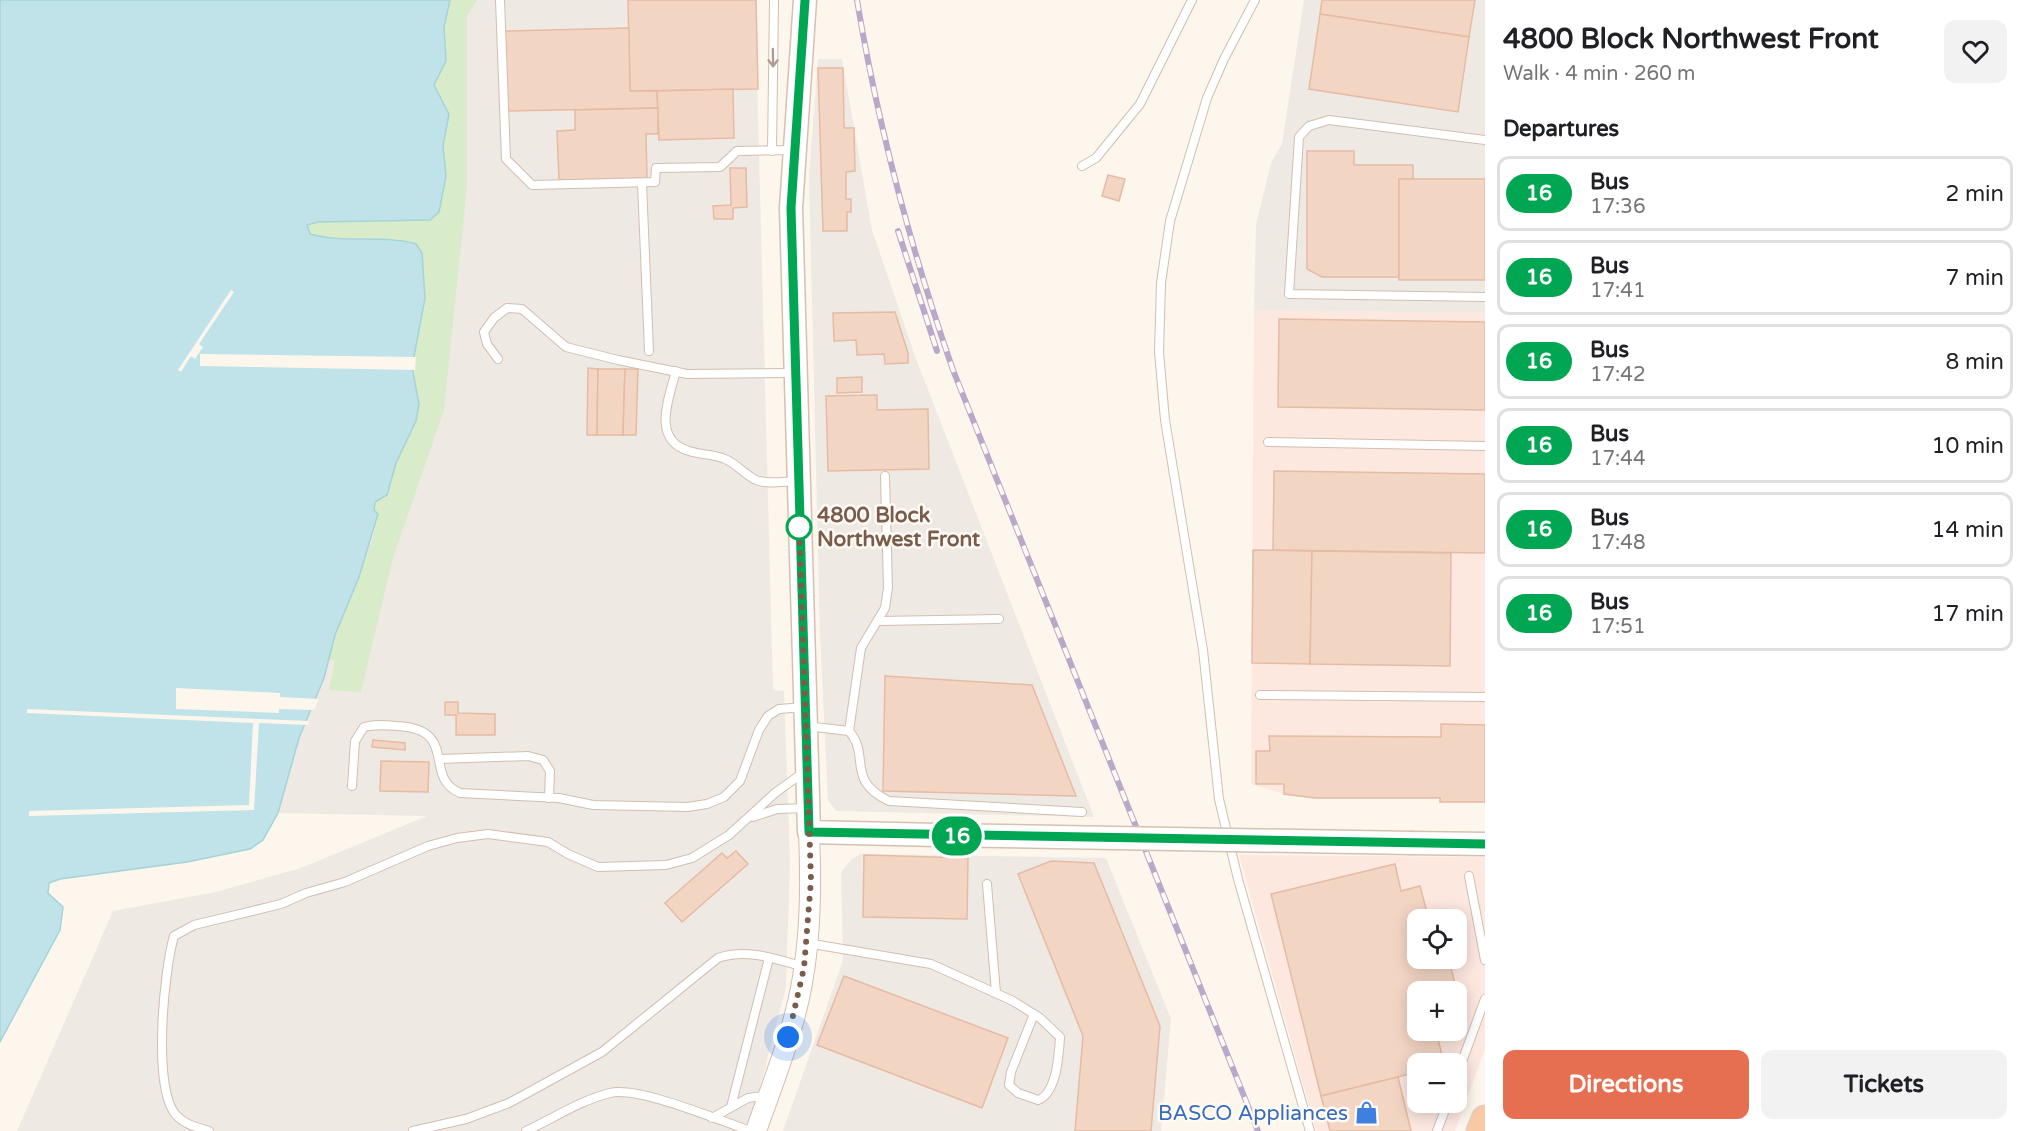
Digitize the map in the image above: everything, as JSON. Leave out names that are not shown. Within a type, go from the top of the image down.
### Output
[{"type":"highway","points":[[1480,1131],[1485,1119]]},
{"type":"main road","points":[[805,0],[802,76],[783,150],[791,226],[809,832],[1485,844]]},
{"type":"street","points":[[756,1131],[794,1018],[804,968],[811,880],[809,832]]},
{"type":"lane","points":[[500,0],[506,159],[532,185],[655,182],[656,168],[720,167],[737,151],[783,150],[774,0]]},
{"type":"lane","points":[[1082,166],[1095,158],[1140,104],[1191,0]]},
{"type":"lane","points":[[1255,0],[1224,58],[1208,98],[1179,187],[1163,263],[1159,352],[1165,420],[1203,650],[1219,799],[1238,879],[1310,1131]]},
{"type":"lane","points":[[1485,140],[1329,120],[1309,126],[1299,137],[1289,294],[1485,297]]},
{"type":"lane","points":[[642,183],[649,351]]},
{"type":"lane","points":[[498,359],[487,344],[484,332],[494,318],[507,308],[522,309],[566,347],[676,372],[796,373]]},
{"type":"lane","points":[[676,372],[664,418],[666,431],[673,443],[696,454],[722,457],[735,463],[757,480],[798,481]]},
{"type":"lane","points":[[1268,442],[1485,446]]},
{"type":"lane","points":[[849,731],[861,648],[885,608],[888,588],[885,476]]},
{"type":"lane","points":[[878,621],[999,619]]},
{"type":"lane","points":[[1260,695],[1485,697]]},
{"type":"lane","points":[[352,786],[355,741],[364,726],[385,725],[421,730],[431,738],[447,784],[460,793],[549,798],[593,805],[687,807],[707,804],[724,797],[740,782],[759,730],[768,716],[779,709],[849,731],[856,741],[862,779],[879,796],[889,801],[1082,812]]},
{"type":"lane","points":[[440,759],[528,756],[543,760],[550,771],[549,798]]},
{"type":"lane","points":[[209,1131],[189,1125],[175,1114],[168,1099],[162,1055],[165,984],[174,936],[194,925],[281,904],[306,893],[345,882],[418,850],[457,838],[488,834],[548,842],[598,867],[638,868],[666,865],[692,858],[729,835],[774,793],[807,770]]},
{"type":"lane","points":[[744,822],[769,810],[808,808]]},
{"type":"lane","points":[[1469,876],[1485,960]]},
{"type":"lane","points":[[987,884],[996,993]]},
{"type":"lane","points":[[807,943],[931,964],[996,993],[1034,1014],[1060,1037],[1058,1066],[1048,1092],[1038,1100],[1018,1093],[1009,1085],[1011,1072],[1034,1014]]},
{"type":"lane","points":[[413,1131],[466,1119],[509,1103],[592,1058],[640,1023],[718,958],[732,953],[746,953],[804,968]]},
{"type":"lane","points":[[731,1107],[769,958]]},
{"type":"lane","points":[[1465,1053],[1485,999]]},
{"type":"lane","points":[[526,1131],[601,1096],[620,1091],[643,1095],[712,1118],[722,1126],[751,1131]]},
{"type":"lane","points":[[712,1118],[753,1096],[769,1095]]},
{"type":"lane","points":[[1438,1131],[1444,1113]]},
{"type":"shaded area","points":[[450,0],[755,0],[773,690],[784,691],[790,863],[786,987],[761,1083],[745,1131],[17,1131],[113,911],[216,892],[301,868],[427,816],[278,813],[299,737],[324,678],[400,220]]},
{"type":"shaded area","points":[[1304,0],[1485,0],[1485,313],[1254,310],[1256,225],[1271,163],[1282,144]]},
{"type":"shaded area","points":[[818,59],[842,59],[872,230],[915,356],[1094,817],[836,811],[828,800],[820,636],[809,177]]},
{"type":"shaded area","points":[[1254,310],[1485,313],[1485,802],[1440,802],[1439,798],[1315,798],[1284,794],[1251,784]]},
{"type":"shaded area","points":[[861,854],[1106,858],[1171,1019],[1161,1131],[783,1131],[843,960],[841,872],[852,859]]},
{"type":"shaded area","points":[[1239,855],[1485,857],[1485,1049],[1467,1098],[1467,1053],[1407,1053],[1407,1113],[1462,1113],[1455,1131],[1316,1131]]},
{"type":"green space","points":[[450,0],[477,0],[467,16],[467,187],[444,410],[393,558],[361,692],[329,690],[335,660],[328,660],[330,650],[371,543],[377,521],[374,510],[375,502],[387,494],[396,463],[416,421],[419,404],[412,367],[425,298],[422,253],[416,244],[323,237],[310,234],[307,225],[318,222],[430,220],[437,209],[444,184],[443,147],[448,115],[446,106],[434,85],[446,61],[444,27]]},
{"type":"water","points":[[0,0],[450,0],[444,27],[446,61],[434,85],[449,114],[443,146],[446,176],[439,212],[430,220],[318,222],[307,225],[310,234],[323,237],[390,240],[416,244],[422,253],[425,298],[412,367],[419,404],[416,421],[396,463],[387,495],[375,502],[374,510],[378,514],[359,577],[335,635],[324,678],[299,738],[278,813],[263,840],[250,849],[187,862],[60,879],[49,883],[48,893],[63,907],[60,930],[0,1042]]},
{"type":"pier","points":[[231,290],[234,292],[199,344],[203,347],[195,359],[191,356],[181,372],[178,370]]},
{"type":"pier","points":[[200,354],[416,357],[415,370],[200,366]]},
{"type":"pier","points":[[176,688],[280,693],[280,697],[319,699],[314,710],[279,709],[279,713],[176,709]]},
{"type":"pier","points":[[27,709],[309,721],[308,725],[259,723],[254,810],[29,816],[29,811],[249,805],[253,723],[27,713]]},
{"type":"building","points":[[628,0],[756,0],[758,89],[630,91]]},
{"type":"building","points":[[1322,0],[1475,0],[1469,37],[1320,14]]},
{"type":"building","points":[[1320,14],[1469,37],[1458,112],[1309,89]]},
{"type":"building","points":[[629,28],[630,91],[657,91],[658,108],[508,111],[505,31]]},
{"type":"building","points":[[818,68],[843,68],[844,128],[854,128],[855,171],[846,172],[846,199],[851,199],[851,212],[847,212],[847,231],[823,231]]},
{"type":"building","points":[[733,89],[734,138],[659,140],[657,91]]},
{"type":"building","points":[[658,108],[658,134],[646,134],[647,178],[559,180],[557,131],[575,130],[575,110]]},
{"type":"building","points":[[1307,151],[1354,151],[1354,165],[1413,165],[1413,179],[1399,179],[1399,277],[1322,277],[1307,269]]},
{"type":"building","points":[[730,168],[746,168],[747,207],[733,208],[733,219],[714,219],[713,206],[731,205]]},
{"type":"building","points":[[1108,175],[1125,179],[1119,201],[1102,196]]},
{"type":"building","points":[[1399,179],[1485,179],[1485,280],[1399,280]]},
{"type":"building","points":[[895,312],[908,353],[908,363],[885,364],[884,354],[857,355],[856,340],[834,341],[833,313]]},
{"type":"building","points":[[1279,319],[1485,322],[1485,410],[1278,407]]},
{"type":"building","points":[[588,368],[598,369],[597,435],[587,435]]},
{"type":"building","points":[[598,369],[625,369],[623,435],[597,435]]},
{"type":"building","points":[[625,369],[638,369],[636,435],[623,435]]},
{"type":"building","points":[[862,377],[862,392],[837,393],[837,378]]},
{"type":"building","points":[[877,395],[877,410],[928,409],[929,469],[828,471],[826,396]]},
{"type":"building","points":[[1274,471],[1485,474],[1485,553],[1273,550]]},
{"type":"building","points":[[1253,550],[1312,551],[1310,664],[1252,663]]},
{"type":"building","points":[[1312,551],[1451,553],[1450,666],[1310,664]]},
{"type":"building","points":[[885,676],[1032,685],[1076,796],[883,791]]},
{"type":"building","points":[[445,702],[458,702],[458,713],[495,714],[495,735],[456,735],[456,715],[445,715]]},
{"type":"building","points":[[1441,724],[1485,725],[1485,802],[1440,802],[1440,798],[1315,798],[1284,794],[1284,784],[1256,784],[1256,751],[1270,751],[1269,736],[1441,737]]},
{"type":"building","points":[[373,740],[405,743],[405,750],[372,747]]},
{"type":"building","points":[[381,761],[429,762],[428,792],[380,791]]},
{"type":"building","points":[[736,851],[748,864],[682,922],[665,903],[722,853],[727,858]]},
{"type":"building","points":[[864,855],[968,858],[967,919],[863,917]]},
{"type":"building","points":[[1051,861],[1094,863],[1160,1026],[1151,1131],[1075,1131],[1083,1036],[1018,874]]},
{"type":"building","points":[[1395,864],[1401,891],[1420,886],[1426,909],[1407,909],[1407,969],[1451,969],[1454,981],[1407,981],[1407,1041],[1439,1041],[1441,1053],[1407,1053],[1407,1075],[1321,1096],[1271,894]]},
{"type":"building","points":[[844,976],[1008,1038],[982,1108],[817,1045]]},
{"type":"building","name":"BASCO Appliances","points":[[1398,1077],[1411,1131],[1330,1131],[1321,1096]]},
{"type":"railway","points":[[857,0],[875,94],[897,187],[923,279],[953,370],[1258,1131]]},
{"type":"railway","points":[[898,231],[937,351]]},
{"type":"bus line","name":"16","points":[[805,0],[802,76],[792,165],[791,208],[809,832],[1485,844]]},
{"type":"place","name":"4800 Block Northwest Front","points":[[799,527]]},
{"type":"place","name":"BASCO Appliances","points":[[1366,1113]]},
{"type":"route","points":[[788,1037],[804,968],[811,880],[799,522],[799,527]]}]
